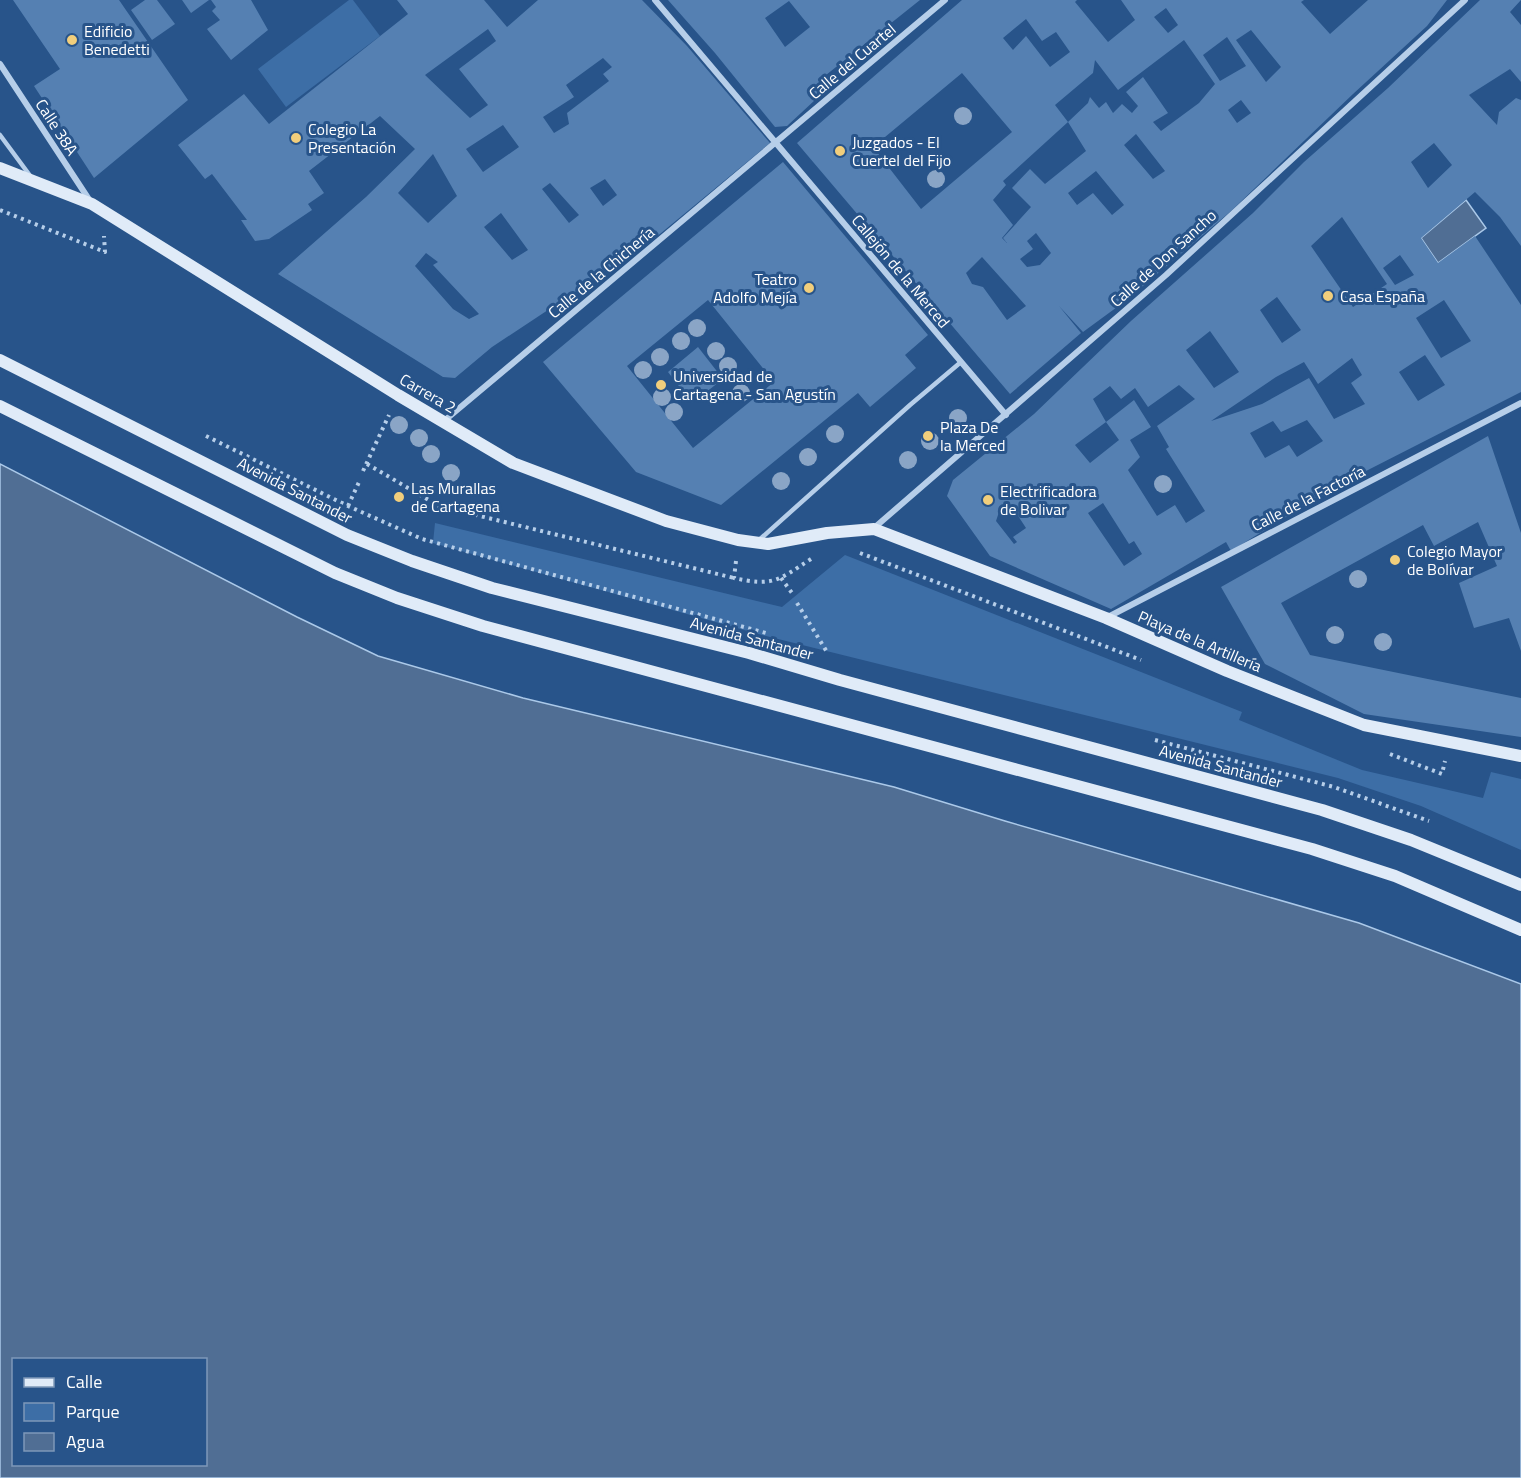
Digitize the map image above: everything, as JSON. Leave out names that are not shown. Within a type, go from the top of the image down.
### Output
[{"type":"main road","name":"Carrera 2","points":[[0,168],[92,204],[398,395],[513,463],[666,521],[738,540],[768,544],[827,532],[874,529]]},
{"type":"main road","name":"Avenida Santander","points":[[0,360],[347,535],[411,561],[492,588],[749,653],[840,680],[1322,810],[1411,840],[1521,885]]},
{"type":"main road","points":[[0,406],[335,573],[397,598],[483,626],[1312,849],[1395,876],[1521,930]]},
{"type":"main road","name":"Playa de la Artillería","points":[[874,529],[1107,618],[1227,671],[1364,725],[1521,756]]},
{"type":"street","name":"Callejón de la Merced","points":[[655,0],[1006,415]]},
{"type":"street","name":"Calle del Cuartel","points":[[776,143],[945,0]]},
{"type":"street","name":"Calle de Don Sancho","points":[[874,529],[1166,275],[1465,0]]},
{"type":"street","name":"Calle 38A","points":[[0,64],[92,204]]},
{"type":"street","name":"Calle de la Chichería","points":[[443,422],[776,143]]},
{"type":"street","name":"Calle de la Factoría","points":[[1107,618],[1521,403]]},
{"type":"lane","points":[[0,135],[34,181]]},
{"type":"lane","points":[[756,543],[961,362]]},
{"type":"path","points":[[0,210],[105,252],[104,236]]},
{"type":"path","points":[[363,471],[398,395]]},
{"type":"path","points":[[200,434],[348,506],[422,539],[773,635]]},
{"type":"path","points":[[367,464],[439,506],[734,578]]},
{"type":"path","points":[[348,506],[359,482]]},
{"type":"path","points":[[781,578],[792,593]]},
{"type":"path","points":[[797,603],[828,653],[817,650]]},
{"type":"path","points":[[1150,738],[1334,787],[1437,825]]},
{"type":"green space","points":[[349,0],[353,0],[380,36],[286,107],[258,69]]},
{"type":"green space","points":[[435,523],[782,607],[845,555],[1242,712],[1239,720],[1362,770],[1483,798],[1491,772],[1521,779],[1521,850],[1421,806],[1338,778],[762,635],[433,543]]},
{"type":"water","points":[[1466,200],[1486,228],[1438,263],[1421,238]]},
{"type":"water","points":[[0,464],[297,617],[378,656],[523,698],[894,787],[1359,923],[1521,984],[1521,1478],[0,1478]]},
{"type":"building","points":[[13,0],[119,0],[188,100],[94,178],[34,86],[60,69]]},
{"type":"building","points":[[145,0],[157,0],[175,24],[152,40],[131,10]]},
{"type":"building","points":[[182,0],[209,0],[191,13]]},
{"type":"building","points":[[211,0],[251,0],[268,30],[231,60],[207,29],[220,20],[212,11],[216,7]]},
{"type":"building","points":[[397,0],[484,0],[507,27],[538,0],[642,0],[687,46],[770,143],[649,243],[492,347],[455,378],[443,377],[278,274],[366,197],[415,149],[380,116],[309,171],[324,193],[308,204],[312,210],[269,239],[255,241],[241,220],[247,220],[212,174],[205,179],[178,145],[244,94],[269,124],[408,14]],"holes":[[[488,29],[496,41],[459,69],[488,105],[470,118],[425,75]],[[603,58],[612,67],[603,74],[609,81],[567,113],[569,124],[554,133],[543,117],[574,97],[566,85]],[[503,125],[519,147],[483,172],[466,149]],[[433,154],[457,196],[428,223],[398,193]],[[605,179],[617,195],[603,206],[590,188]],[[550,183],[579,215],[569,223],[542,189]],[[501,213],[528,250],[512,260],[484,227]],[[426,253],[438,262],[433,265],[479,314],[469,319],[453,309],[415,266]]]},
{"type":"building","points":[[668,0],[920,0],[821,79],[823,86],[815,100],[787,126],[775,127]],"holes":[[[789,1],[810,27],[785,47],[765,18]]]},
{"type":"building","points":[[962,0],[1077,0],[1075,2],[1108,42],[1135,20],[1121,0],[1304,0],[1301,2],[1330,34],[1368,0],[1447,0],[1427,26],[1231,211],[1128,299],[1083,332],[1059,306],[1081,333],[1010,394],[797,143]],"holes":[[[1166,8],[1178,25],[1168,33],[1154,17]],[[1026,19],[1042,41],[1056,32],[1070,52],[1050,67],[1026,36],[1013,50],[1003,38]],[[1251,30],[1281,67],[1266,82],[1236,40]],[[1227,37],[1246,66],[1220,81],[1203,55]],[[1184,40],[1215,84],[1199,103],[1161,131],[1153,122],[1168,113],[1143,77],[1126,92],[1138,106],[1132,113],[1122,104],[1113,113],[1106,102],[1099,108],[1090,97],[1088,103],[1068,122],[1055,105],[1093,73],[1095,60],[1118,90]],[[962,73],[1012,132],[921,209],[873,147]],[[1241,100],[1251,113],[1237,123],[1228,110]],[[1068,122],[1086,151],[1045,184],[1030,169],[1012,188],[1031,207],[1003,238],[1007,243],[1002,238],[1013,225],[993,200],[1006,185],[1003,181]],[[1136,134],[1165,171],[1153,179],[1124,145]],[[1096,171],[1124,205],[1112,215],[1093,193],[1077,205],[1068,193]],[[1036,233],[1051,253],[1040,265],[1027,267],[1020,259],[1033,249],[1027,241]],[[982,257],[1026,306],[1007,320],[983,287],[972,284],[966,273]]]},
{"type":"building","points":[[1480,0],[1521,0],[1510,12],[1521,25],[1521,82],[1510,69],[1469,95],[1497,125],[1499,112],[1516,98],[1521,100],[1521,246],[1500,217],[1475,192],[1421,238],[1438,263],[1475,236],[1521,305],[1521,392],[1366,471],[1231,551],[1226,542],[1111,609],[990,556],[947,496],[953,480],[1034,414],[1131,321],[1253,213],[1304,162],[1388,88]],"holes":[[[1434,143],[1452,165],[1428,188],[1411,162]],[[1342,217],[1387,284],[1353,307],[1311,246]],[[1400,255],[1414,275],[1395,285],[1383,268]],[[1277,297],[1301,330],[1282,343],[1260,310]],[[1444,300],[1471,341],[1441,358],[1416,318]],[[1210,331],[1239,372],[1214,388],[1186,350]],[[1425,355],[1445,385],[1418,401],[1399,372]],[[1352,358],[1362,375],[1351,383],[1365,404],[1334,419],[1309,378],[1262,404],[1211,421],[1276,377],[1304,362],[1318,384]],[[1179,385],[1195,399],[1157,426],[1169,447],[1166,449],[1205,511],[1186,523],[1175,505],[1157,516],[1128,470],[1140,457],[1130,440],[1151,427],[1134,400],[1106,422],[1093,399],[1110,386],[1121,399],[1135,388],[1148,407]],[[1307,420],[1323,441],[1297,457],[1289,445],[1265,458],[1250,433],[1273,421],[1281,432]],[[1106,422],[1119,440],[1090,463],[1075,445]],[[1103,503],[1129,544],[1134,541],[1142,554],[1124,566],[1088,513]],[[1011,505],[1026,528],[1013,537],[1017,542],[1014,544],[996,521],[999,512]]]},
{"type":"building","points":[[783,162],[928,335],[905,355],[916,368],[870,407],[858,393],[721,505],[636,472],[543,362]],"holes":[[[708,300],[774,382],[693,448],[627,366]]]},
{"type":"building","points":[[698,347],[723,379],[692,403],[668,372]]},
{"type":"building","points":[[1488,436],[1521,533],[1521,651],[1509,618],[1474,628],[1459,583],[1497,566],[1478,522],[1434,546],[1423,525],[1281,603],[1310,655],[1521,698],[1521,737],[1364,714],[1265,664],[1221,587]]},
{"type":"place","name":"Edificio Benedetti","points":[[72,40]]},
{"type":"place","name":"Colegio La Presentación","points":[[296,138]]},
{"type":"place","name":"Juzgados - El Cuertel del Fijo","points":[[840,151]]},
{"type":"place","name":"Teatro Adolfo Mejía","points":[[809,288]]},
{"type":"place","name":"Casa España","points":[[1328,296]]},
{"type":"place","name":"Universidad de Cartagena - San Agustín","points":[[661,385]]},
{"type":"place","name":"Plaza De la Merced","points":[[928,436]]},
{"type":"place","name":"Las Murallas de Cartagena","points":[[399,497]]},
{"type":"place","name":"Electrificadora de Bolivar","points":[[988,500]]},
{"type":"place","name":"Colegio Mayor de Bolívar","points":[[1395,560]]}]
